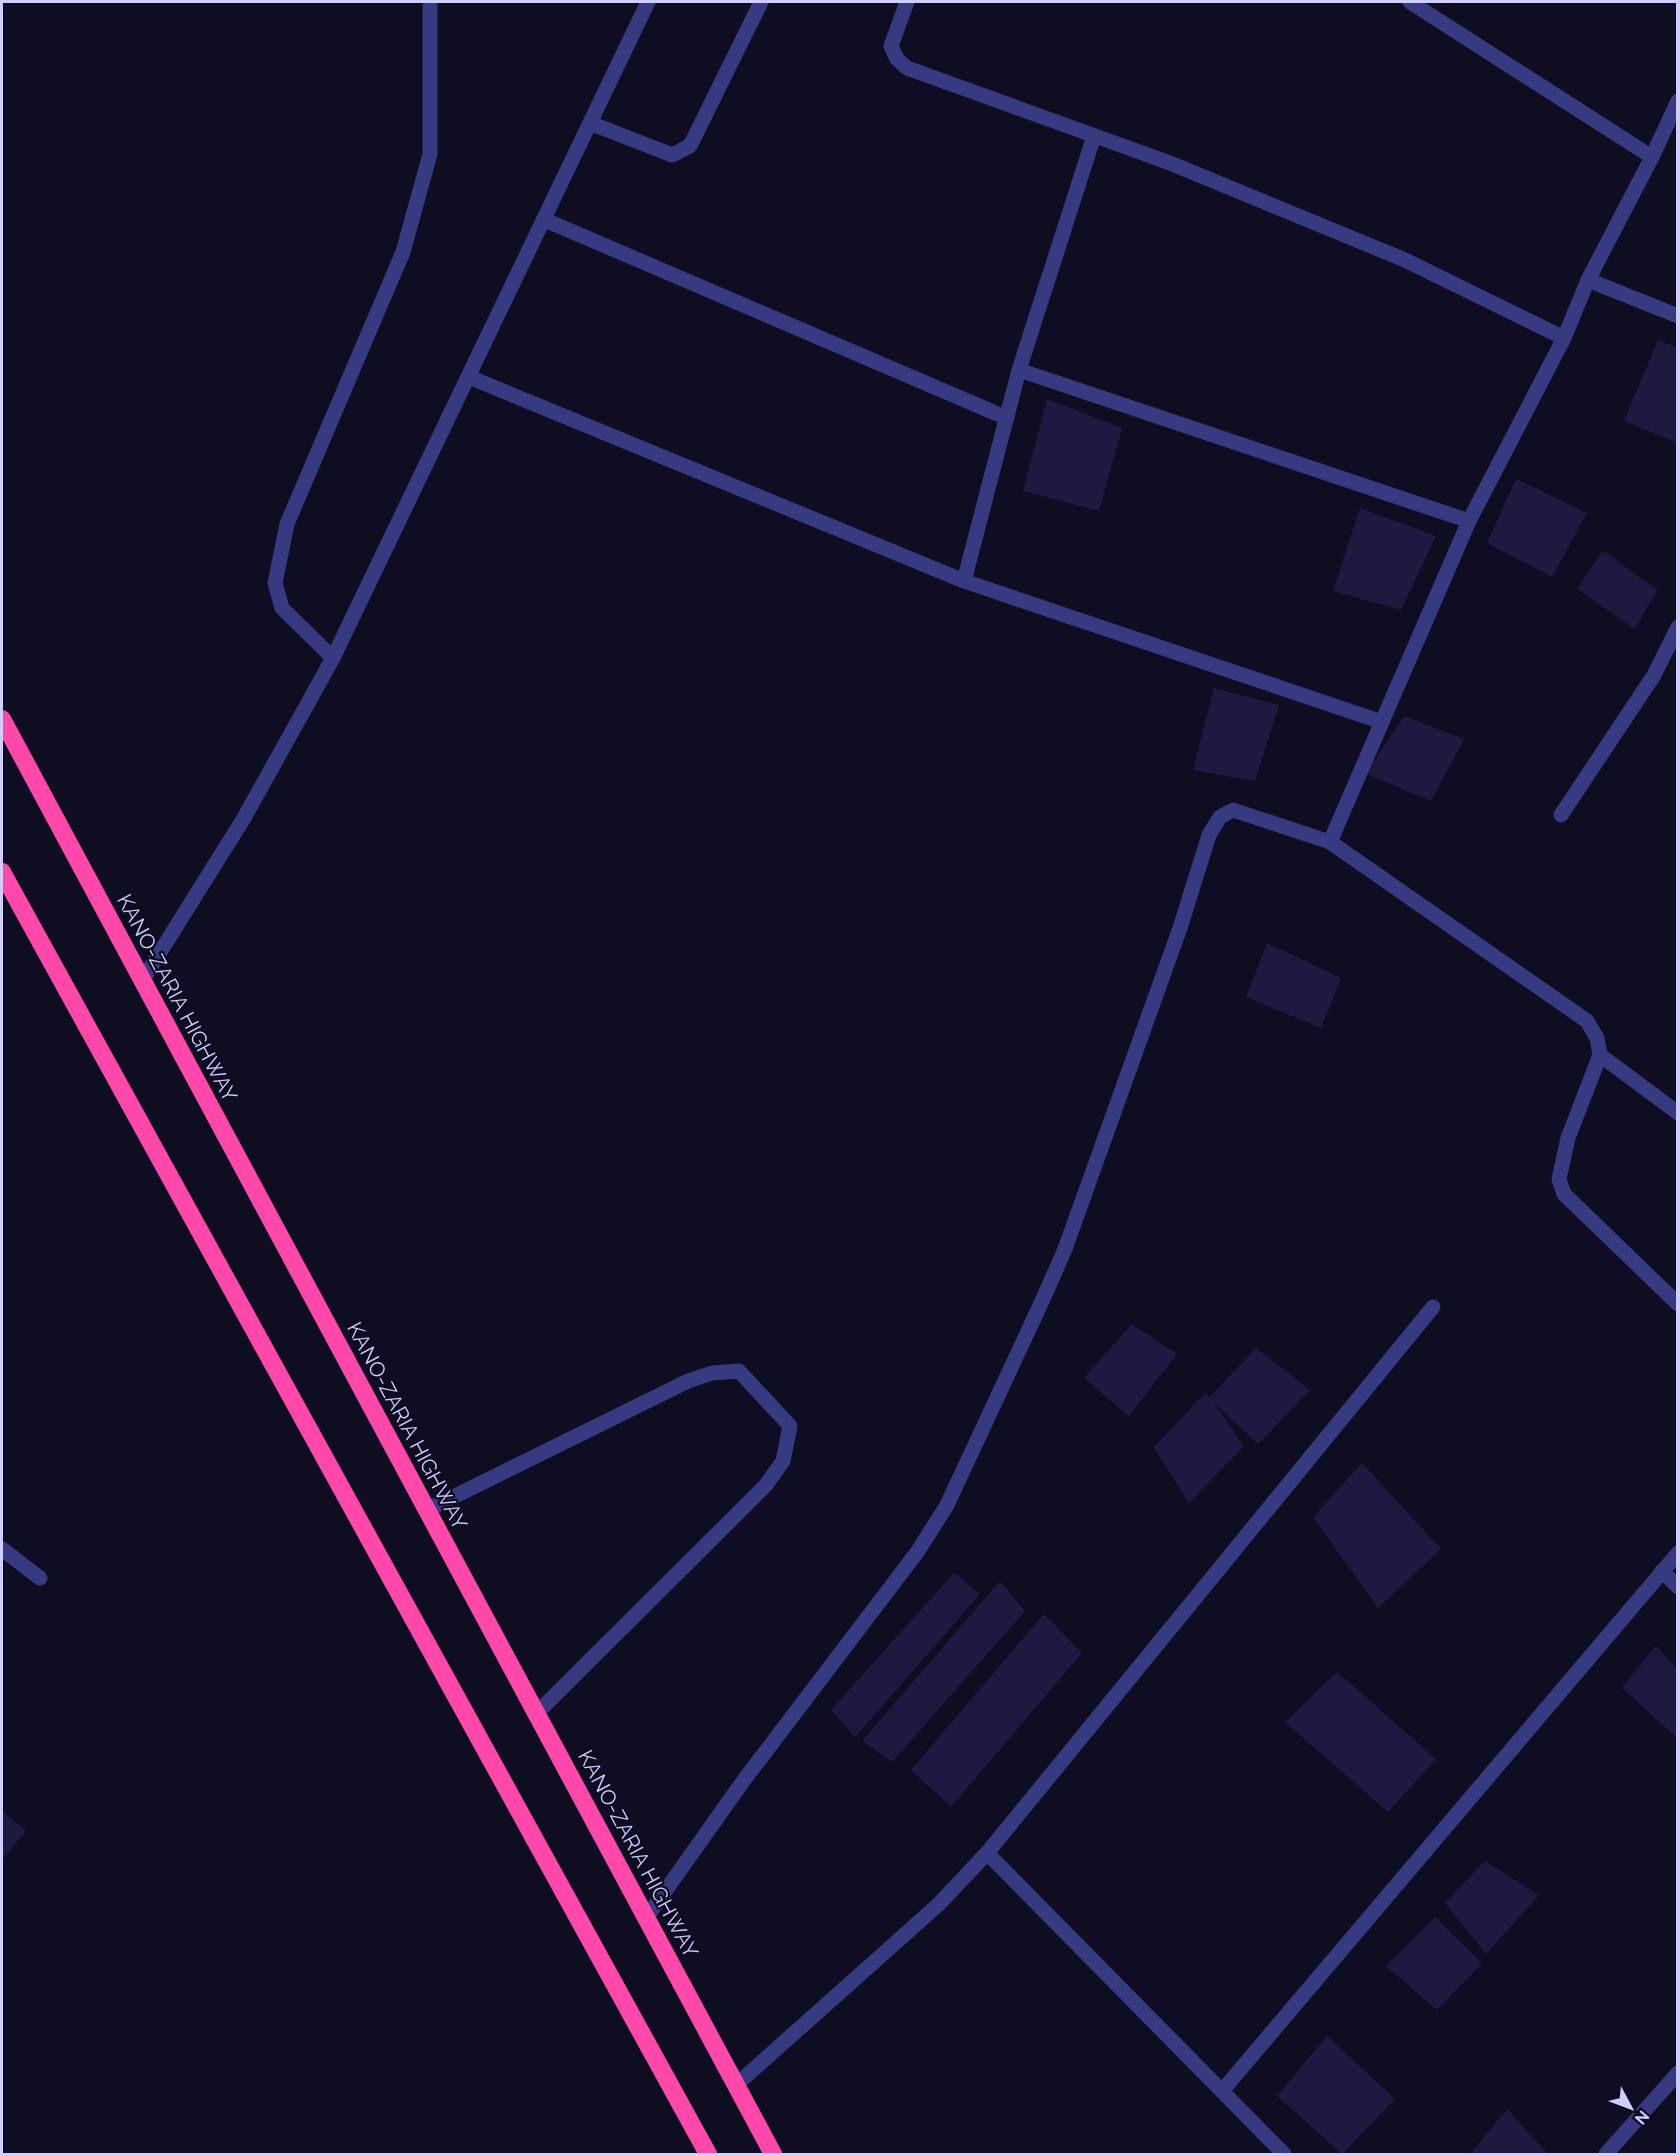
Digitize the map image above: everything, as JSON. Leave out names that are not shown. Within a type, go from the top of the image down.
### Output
[{"type":"highway","name":"KANO-ZARIA HIGHWAY","points":[[2,719],[773,2154]]},
{"type":"highway","points":[[2,872],[708,2154]]},
{"type":"street","points":[[333,658],[282,608],[275,583],[287,524],[403,252],[430,154],[429,2]]},
{"type":"street","points":[[142,981],[244,818],[333,658],[470,377],[648,2]]},
{"type":"street","points":[[590,123],[672,156],[690,146],[761,2]]},
{"type":"street","points":[[907,2],[891,46],[897,59],[907,68],[1170,163],[1405,260],[1564,338]]},
{"type":"street","points":[[1410,2],[1652,157]]},
{"type":"street","points":[[1330,842],[1469,521],[1564,338],[1588,280],[1652,157],[1677,101]]},
{"type":"street","points":[[964,581],[1019,370],[1094,136]]},
{"type":"street","points":[[544,220],[1007,418]]},
{"type":"street","points":[[1588,280],[1677,316]]},
{"type":"street","points":[[1019,370],[1469,521]]},
{"type":"street","points":[[470,377],[964,581],[1382,722]]},
{"type":"street","points":[[1561,815],[1654,675],[1677,627]]},
{"type":"street","points":[[646,1918],[744,1780],[918,1551],[947,1504],[1065,1249],[1180,927],[1209,835],[1220,818],[1233,810],[1330,842],[1587,1022],[1598,1038],[1600,1055],[1568,1138],[1559,1179],[1564,1194],[1677,1304]]},
{"type":"street","points":[[1600,1055],[1677,1113]]},
{"type":"street","points":[[736,2085],[939,1904],[987,1853],[1432,1307]]},
{"type":"street","points":[[427,1510],[688,1381],[712,1373],[739,1371],[790,1426],[783,1461],[766,1485],[536,1713]]},
{"type":"street","points":[[2,1549],[40,1578]]},
{"type":"street","points":[[1222,2091],[1677,1553]]},
{"type":"street","points":[[1662,1571],[1677,1587]]},
{"type":"street","points":[[987,1853],[1284,2154]]},
{"type":"street","points":[[1606,2154],[1677,2073]]},
{"type":"building","points":[[1658,340],[1678,348],[1678,443],[1624,421]]},
{"type":"building","points":[[1047,399],[1122,428],[1099,511],[1023,491]]},
{"type":"building","points":[[1516,479],[1587,513],[1552,577],[1487,543]]},
{"type":"building","points":[[1360,508],[1436,536],[1401,610],[1333,591]]},
{"type":"building","points":[[1603,550],[1657,590],[1635,629],[1577,589]]},
{"type":"building","points":[[1214,688],[1279,705],[1255,781],[1193,770]]},
{"type":"building","points":[[1404,716],[1464,739],[1431,801],[1366,774]]},
{"type":"building","points":[[1267,943],[1341,978],[1321,1028],[1246,997]]},
{"type":"building","points":[[1132,1324],[1177,1354],[1129,1416],[1084,1378]]},
{"type":"building","points":[[1256,1348],[1310,1390],[1258,1444],[1209,1398]]},
{"type":"building","points":[[1206,1392],[1244,1446],[1189,1503],[1154,1447]]},
{"type":"building","points":[[1362,1463],[1441,1549],[1378,1608],[1313,1517]]},
{"type":"building","points":[[954,1573],[980,1594],[855,1737],[831,1710]]},
{"type":"building","points":[[1000,1581],[1025,1611],[892,1762],[862,1741]]},
{"type":"building","points":[[1044,1614],[1082,1653],[951,1807],[911,1770]]},
{"type":"building","points":[[1656,1646],[1678,1670],[1678,1739],[1622,1688]]},
{"type":"building","points":[[1337,1672],[1436,1759],[1388,1812],[1285,1722]]},
{"type":"building","points":[[2,1811],[26,1831],[2,1859]]},
{"type":"building","points":[[1485,1861],[1539,1895],[1486,1954],[1445,1903]]},
{"type":"building","points":[[1435,1917],[1482,1963],[1437,2010],[1386,1966]]},
{"type":"building","points":[[1327,2036],[1395,2099],[1342,2154],[1277,2096]]},
{"type":"building","points":[[1507,2109],[1548,2154],[1470,2154]]}]
